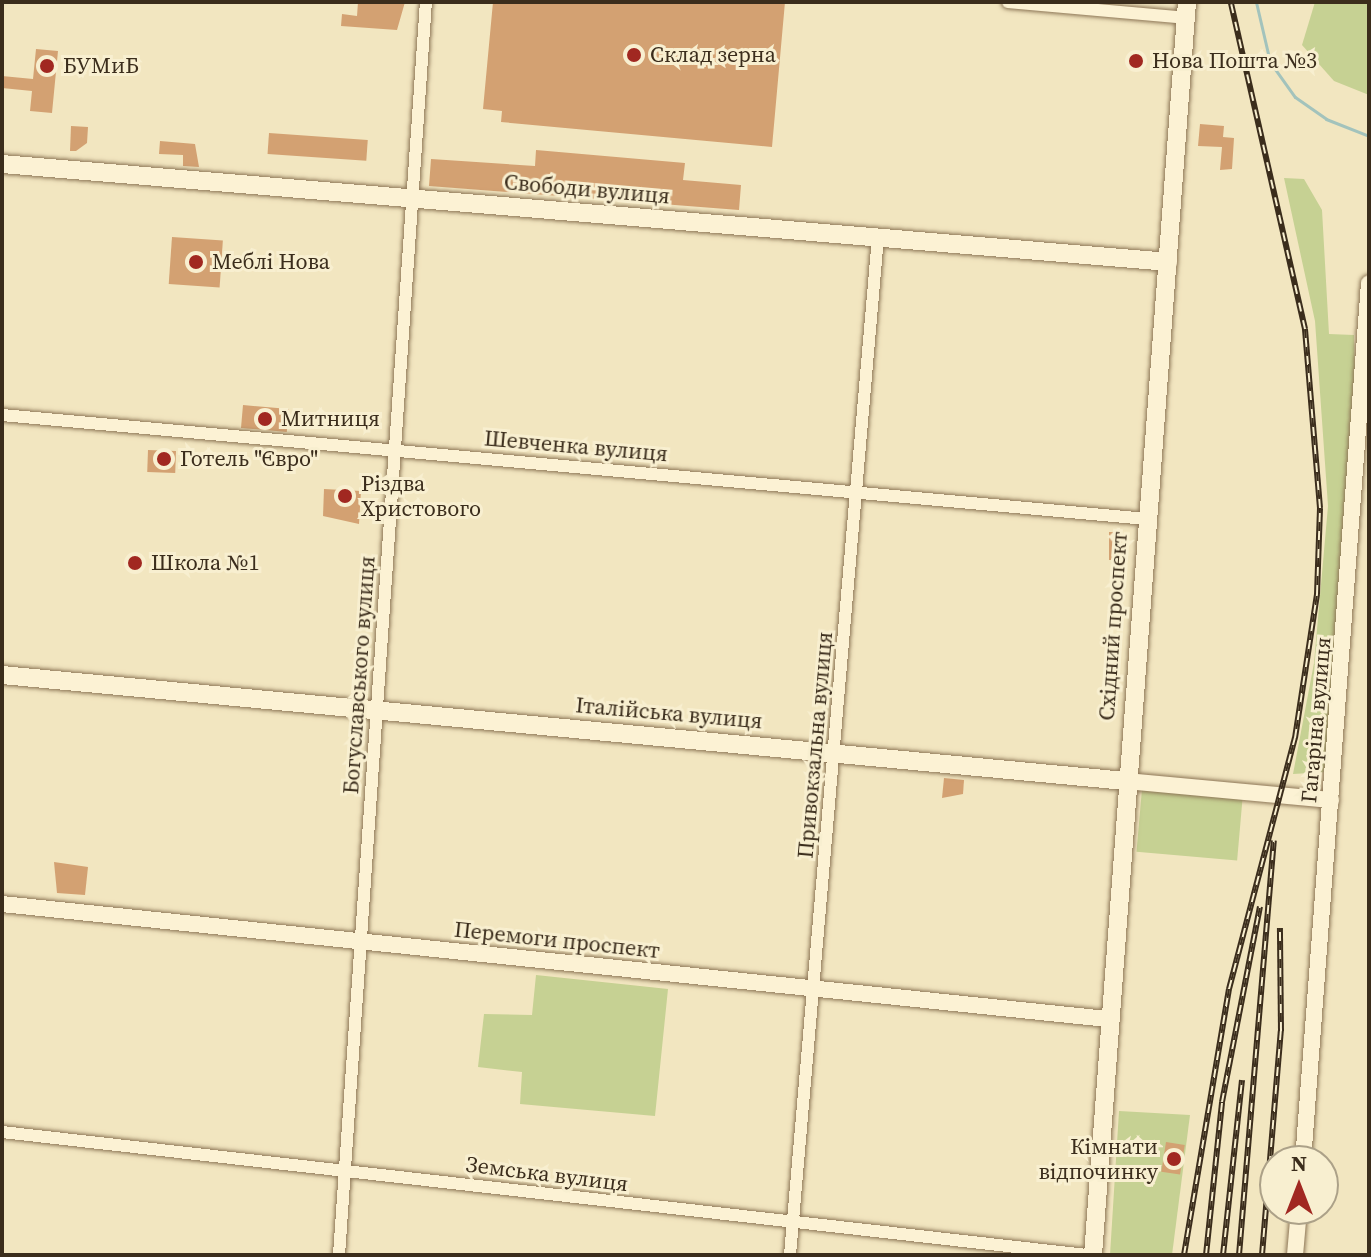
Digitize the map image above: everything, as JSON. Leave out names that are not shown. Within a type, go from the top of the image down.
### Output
[{"type":"main road","name":"Східний проспект","points":[[1090,1255],[1187,10]]},
{"type":"main road","name":"Свободи вулиця","points":[[2,164],[1168,262]]},
{"type":"main road","name":"Італійська вулиця","points":[[2,675],[1126,781]]},
{"type":"street","name":"Богуславського вулиця","points":[[339,1255],[426,2]]},
{"type":"street","points":[[1008,2],[1187,10]]},
{"type":"street","name":"Привокзальна вулиця","points":[[790,1255],[878,237]]},
{"type":"street","name":"Гагаріна вулиця","points":[[1304,1145],[1369,283]]},
{"type":"street","name":"Шевченка вулиця","points":[[2,415],[1146,519]]},
{"type":"street","name":"Італійська вулиця","points":[[1126,781],[1331,800]]},
{"type":"street","name":"Перемоги проспект","points":[[2,904],[1107,1019]]},
{"type":"street","name":"Земська вулиця","points":[[2,1132],[1090,1255]]},
{"type":"street","points":[[1295,1255],[1298,1225]]},
{"type":"green space","points":[[1315,2],[1369,2],[1369,95],[1334,81],[1302,45]]},
{"type":"green space","points":[[1284,178],[1304,179],[1322,210],[1329,334],[1354,335],[1355,372],[1327,772],[1293,774],[1314,663],[1328,506],[1315,321]]},
{"type":"green space","points":[[1142,789],[1243,798],[1237,861],[1137,852]]},
{"type":"green space","points":[[536,975],[668,989],[655,1116],[520,1104],[522,1072],[478,1067],[484,1014],[532,1015]]},
{"type":"green space","points":[[1119,1111],[1190,1115],[1172,1255],[1110,1255]]},
{"type":"building","points":[[358,2],[405,2],[397,30],[341,26],[342,14],[357,16]]},
{"type":"building","name":"Склад зерна","points":[[493,2],[785,2],[772,147],[501,122],[502,111],[483,109]]},
{"type":"building","name":"БУМиБ","points":[[36,49],[58,51],[52,113],[30,111],[32,91],[2,88],[2,76],[33,79]]},
{"type":"building","points":[[1200,124],[1224,126],[1223,137],[1234,138],[1232,169],[1220,170],[1222,147],[1198,146]]},
{"type":"building","points":[[71,126],[88,127],[87,143],[76,151],[70,151]]},
{"type":"building","points":[[269,133],[368,140],[366,161],[268,154]]},
{"type":"building","points":[[160,141],[195,144],[199,167],[183,166],[183,155],[159,154]]},
{"type":"building","points":[[536,150],[685,163],[683,180],[741,185],[739,210],[429,186],[431,159],[535,166]]},
{"type":"building","name":"Меблі Нова","points":[[172,237],[223,241],[220,287],[169,284]]},
{"type":"building","name":"Митниця","points":[[243,405],[289,409],[287,432],[241,428]]},
{"type":"building","points":[[148,450],[176,451],[175,473],[147,472]]},
{"type":"building","points":[[324,489],[361,491],[359,524],[323,516]]},
{"type":"building","points":[[1109,532],[1122,532],[1122,560],[1109,560]]},
{"type":"building","points":[[944,778],[964,780],[963,794],[942,798]]},
{"type":"building","points":[[54,862],[88,867],[85,895],[57,893]]},
{"type":"building","name":"Кімнати відпочинку","points":[[1166,1142],[1185,1145],[1180,1175],[1161,1172]]},
{"type":"waterway","points":[[1256,2],[1270,62],[1295,97],[1326,119],[1369,136]]},
{"type":"railway","points":[[1184,1255],[1229,989],[1295,738],[1317,594],[1320,508],[1305,329],[1231,2]]},
{"type":"railway","points":[[1239,1255],[1274,840]]},
{"type":"railway","points":[[1206,1255],[1222,1102],[1260,907]]},
{"type":"railway","points":[[1262,1255],[1281,1031],[1280,928]]},
{"type":"railway","points":[[1223,1255],[1242,1080]]},
{"type":"place","name":"Склад зерна","points":[[634,55]]},
{"type":"place","name":"Нова Пошта №3","points":[[1136,61]]},
{"type":"place","name":"БУМиБ","points":[[47,66]]},
{"type":"place","name":"Меблі Нова","points":[[196,262]]},
{"type":"place","name":"Митниця","points":[[265,419]]},
{"type":"place","name":"Готель \"Євро\"","points":[[164,459]]},
{"type":"place","name":"Різдва Христового","points":[[345,496]]},
{"type":"place","name":"Школа №1","points":[[135,563]]},
{"type":"place","name":"Кімнати відпочинку","points":[[1174,1159]]}]
